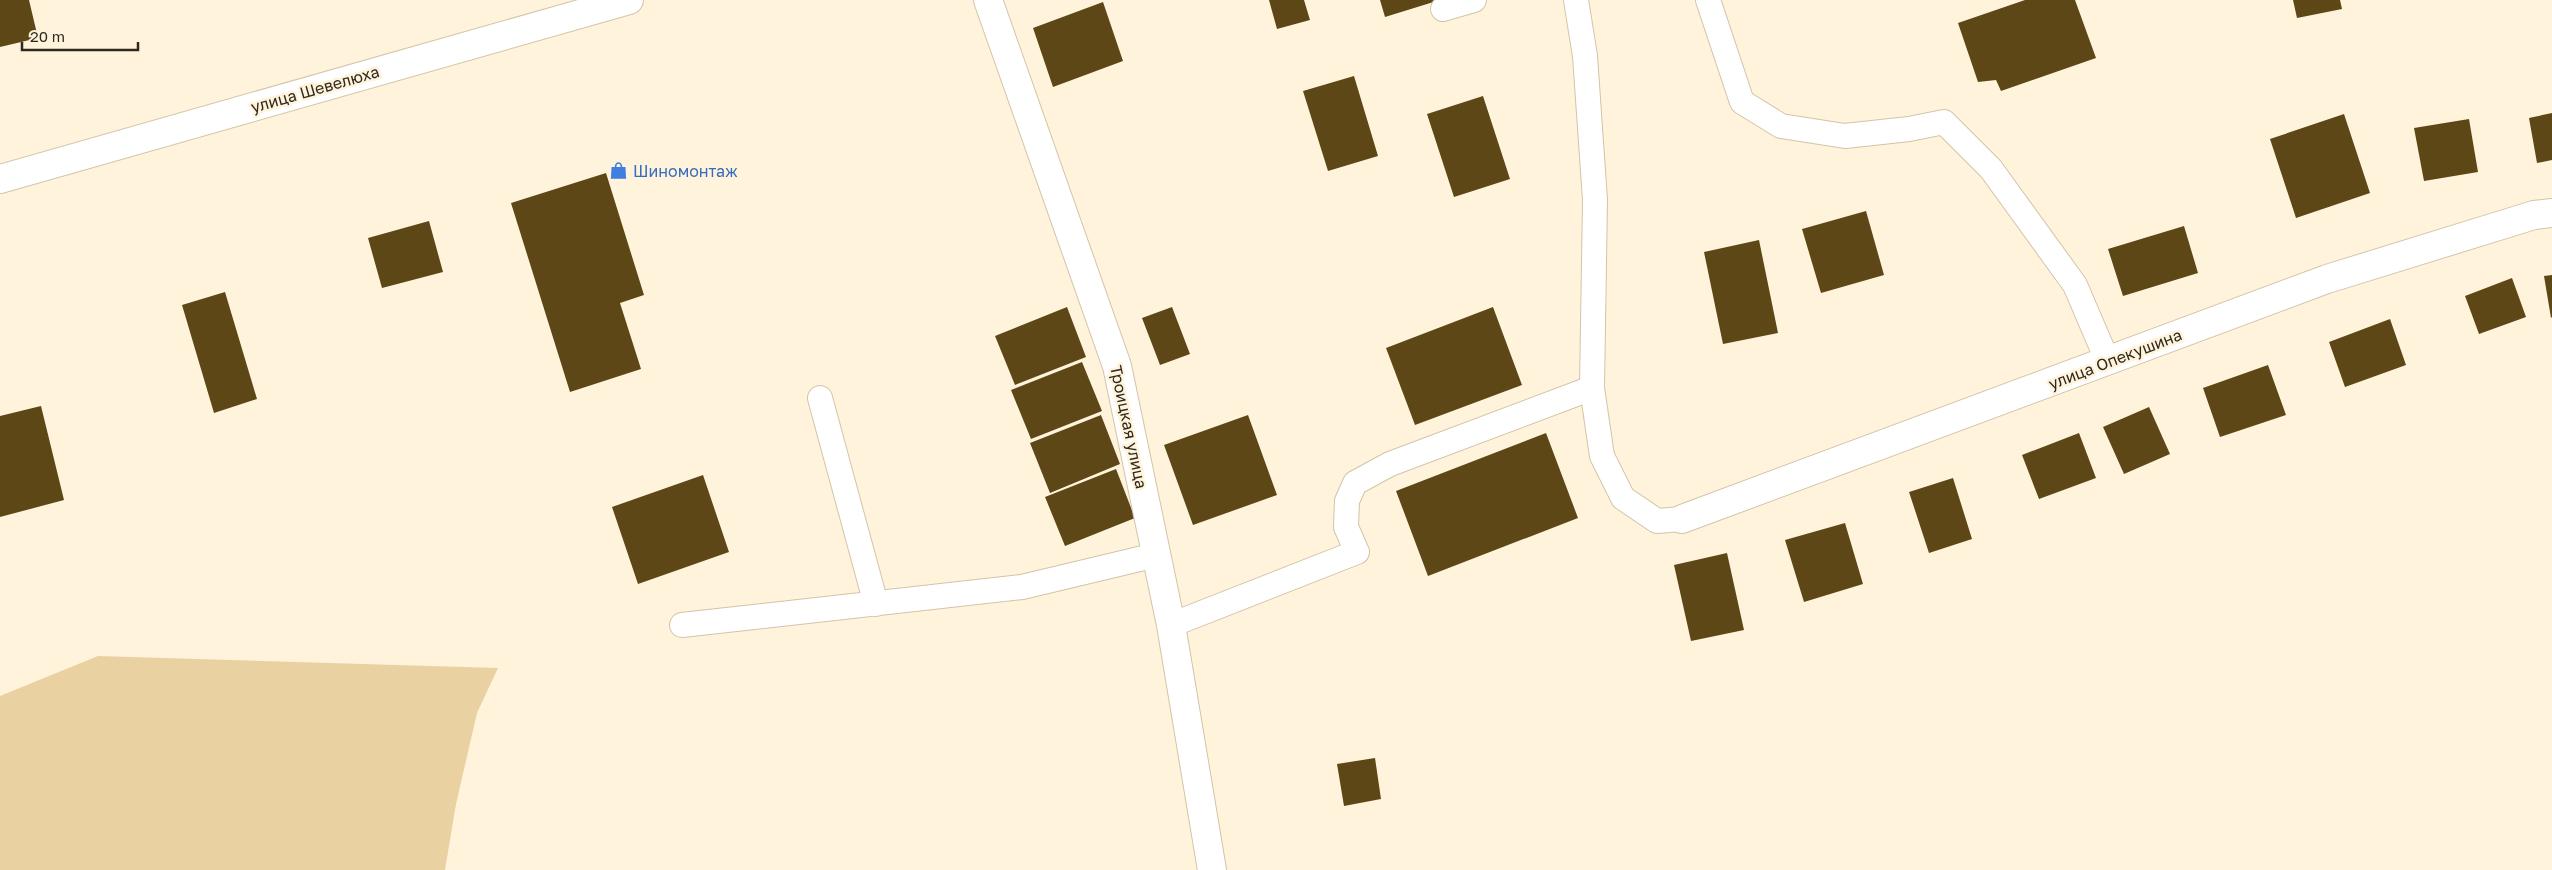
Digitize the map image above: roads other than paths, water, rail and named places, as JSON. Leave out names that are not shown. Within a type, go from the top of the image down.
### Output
[{"type":"street","name":"улица Шевелюха","points":[[0,179],[568,8],[629,0]]},
{"type":"street","name":"Троицкая улица","points":[[988,0],[1117,366],[1171,625],[1212,870]]},
{"type":"street","name":"улица Опекушина","points":[[1682,519],[2327,280],[2534,215],[2552,213]]},
{"type":"lane","points":[[1443,10],[1474,0]]},
{"type":"lane","points":[[1576,0],[1585,56],[1595,200],[1592,388],[1602,456],[1623,498],[1657,521],[1682,519]]},
{"type":"lane","points":[[1708,0],[1742,102],[1781,126],[1845,136],[1909,129],[1944,122],[1991,169],[2075,285],[2108,362]]},
{"type":"lane","points":[[1171,625],[1356,552],[1346,526],[1347,501],[1354,483],[1390,464],[1592,388]]},
{"type":"lane","points":[[820,398],[876,604]]},
{"type":"lane","points":[[682,625],[1022,587],[1156,555]]},
{"type":"place","name":"Шиномонтаж","points":[[619,171]]}]
